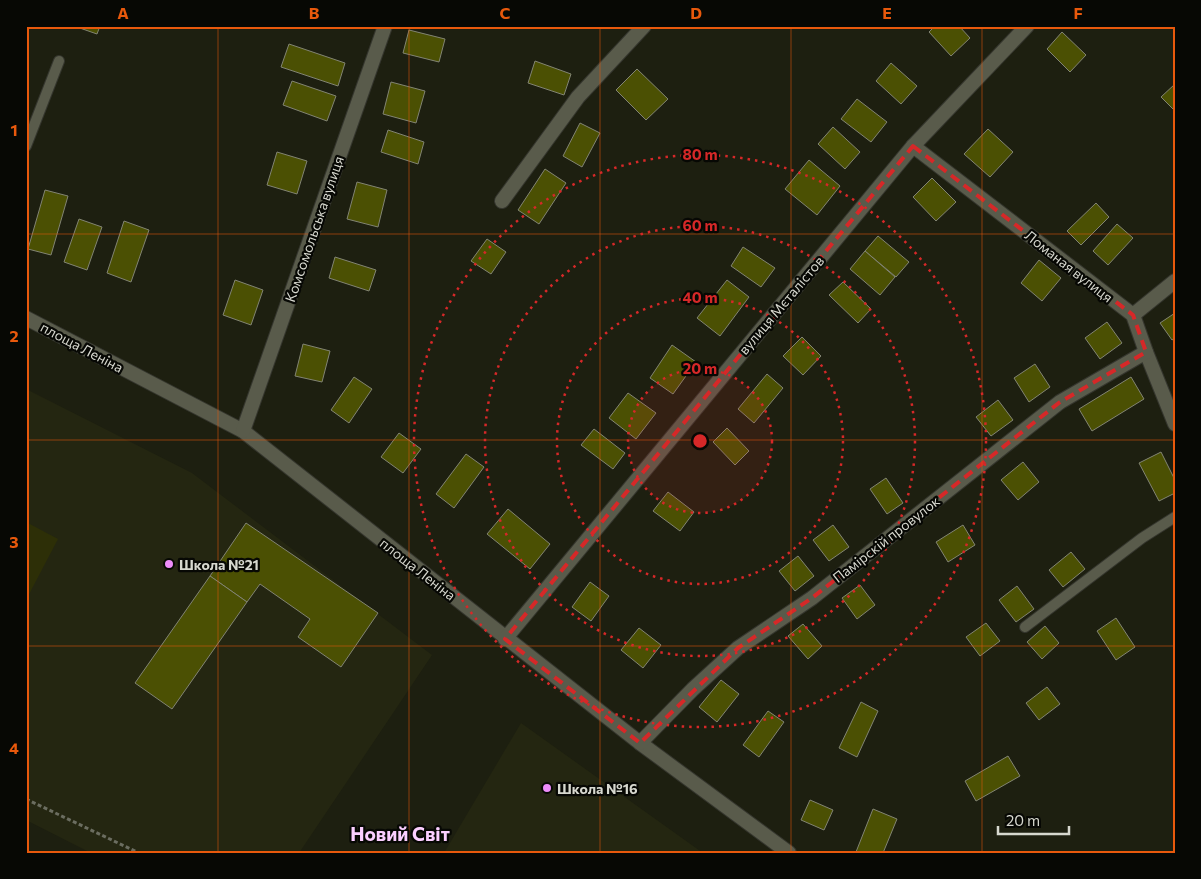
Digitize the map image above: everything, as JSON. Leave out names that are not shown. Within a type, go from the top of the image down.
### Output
[{"type":"street","name":"Комсомольська вулиця","points":[[243,431],[384,26]]},
{"type":"street","points":[[502,201],[578,97],[644,26]]},
{"type":"street","name":"вулиця Мєталістов","points":[[506,639],[913,146],[1028,26]]},
{"type":"street","name":"Ломаная вулиця","points":[[913,146],[1133,315]]},
{"type":"street","points":[[1175,281],[1133,315],[1175,424]]},
{"type":"street","name":"площа Леніна","points":[[26,318],[243,431],[640,743],[789,853]]},
{"type":"street","name":"Памірскій провулок","points":[[640,743],[693,689],[738,648],[812,598],[1060,402],[1146,352]]},
{"type":"lane","points":[[26,146],[59,61]]},
{"type":"lane","points":[[1025,627],[1142,538],[1175,517]]},
{"type":"path","points":[[26,799],[139,853]]},
{"type":"highlighted area","points":[[913,146],[1133,315],[1146,352],[1060,402],[812,598],[738,648],[640,743],[505,639]]},
{"type":"shaded area","name":"Школа №21","points":[[26,389],[192,473],[432,655],[299,853],[91,853],[26,820]]},
{"type":"shaded area","name":"Школа №16","points":[[521,723],[703,853],[444,853]]},
{"type":"green space","points":[[26,522],[58,539],[26,600]]},
{"type":"building","points":[[74,26],[100,26],[97,34]]},
{"type":"building","points":[[935,26],[959,26],[970,38],[951,56],[929,32]]},
{"type":"building","points":[[409,30],[445,39],[439,62],[403,53]]},
{"type":"building","points":[[1062,32],[1086,55],[1070,72],[1047,49]]},
{"type":"building","points":[[289,44],[345,63],[338,86],[281,67]]},
{"type":"building","points":[[535,61],[571,74],[564,95],[528,83]]},
{"type":"building","points":[[891,63],[917,86],[901,104],[876,81]]},
{"type":"building","points":[[637,69],[668,99],[646,120],[616,90]]},
{"type":"building","points":[[292,81],[336,96],[327,121],[283,105]]},
{"type":"building","points":[[391,82],[425,91],[416,123],[383,114]]},
{"type":"building","points":[[1175,84],[1175,111],[1161,97]]},
{"type":"building","points":[[857,99],[887,122],[871,142],[841,119]]},
{"type":"building","points":[[580,123],[600,133],[582,167],[563,156]]},
{"type":"building","points":[[833,127],[860,152],[845,169],[818,144]]},
{"type":"building","points":[[988,129],[1013,152],[990,177],[964,154]]},
{"type":"building","points":[[388,130],[424,142],[418,164],[381,152]]},
{"type":"building","points":[[277,152],[307,161],[297,194],[267,185]]},
{"type":"building","points":[[809,160],[840,186],[817,215],[785,189]]},
{"type":"building","points":[[545,169],[566,183],[539,224],[518,210]]},
{"type":"building","points":[[932,178],[956,202],[936,221],[913,197]]},
{"type":"building","points":[[357,182],[387,190],[378,227],[347,219]]},
{"type":"building","points":[[45,190],[68,196],[51,255],[28,249]]},
{"type":"building","points":[[1096,203],[1109,217],[1081,245],[1067,231]]},
{"type":"building","points":[[79,219],[102,227],[87,270],[64,262]]},
{"type":"building","points":[[124,221],[149,230],[131,282],[107,273]]},
{"type":"building","points":[[1117,224],[1133,238],[1108,265],[1093,251]]},
{"type":"building","points":[[878,236],[909,262],[896,277],[865,251]]},
{"type":"building","points":[[487,239],[506,252],[491,274],[471,261]]},
{"type":"building","points":[[743,247],[775,268],[761,287],[731,266]]},
{"type":"building","points":[[865,251],[895,277],[880,295],[850,269]]},
{"type":"building","points":[[335,257],[376,270],[369,291],[329,278]]},
{"type":"building","points":[[1039,260],[1061,278],[1042,301],[1021,283]]},
{"type":"building","points":[[235,280],[263,290],[251,325],[223,315]]},
{"type":"building","points":[[727,280],[749,297],[720,336],[697,318]]},
{"type":"building","points":[[843,282],[871,309],[858,323],[829,295]]},
{"type":"building","points":[[1175,313],[1175,338],[1172,340],[1160,323]]},
{"type":"building","points":[[1107,322],[1122,343],[1100,359],[1085,338]]},
{"type":"building","points":[[802,337],[821,356],[803,375],[783,356]]},
{"type":"building","points":[[303,344],[330,351],[322,382],[295,376]]},
{"type":"building","points":[[672,345],[696,362],[673,394],[650,378]]},
{"type":"building","points":[[1035,364],[1050,387],[1029,402],[1014,378]]},
{"type":"building","points":[[767,374],[783,388],[754,423],[738,409]]},
{"type":"building","points":[[354,377],[372,389],[349,423],[331,410]]},
{"type":"building","points":[[1131,377],[1144,399],[1092,431],[1079,409]]},
{"type":"building","points":[[628,393],[656,413],[636,439],[609,418]]},
{"type":"building","points":[[998,400],[1013,420],[991,436],[976,417]]},
{"type":"building","points":[[727,428],[749,451],[735,465],[713,442]]},
{"type":"building","points":[[594,429],[625,453],[613,469],[581,445]]},
{"type":"building","points":[[399,433],[421,449],[403,473],[381,457]]},
{"type":"building","points":[[1161,452],[1175,480],[1175,493],[1159,501],[1139,463]]},
{"type":"building","points":[[466,454],[484,467],[454,508],[436,494]]},
{"type":"building","points":[[1023,462],[1039,482],[1018,500],[1001,480]]},
{"type":"building","points":[[886,478],[903,503],[887,514],[870,489]]},
{"type":"building","points":[[668,492],[694,512],[680,531],[653,511]]},
{"type":"building","points":[[508,509],[550,544],[530,569],[487,534]]},
{"type":"building","points":[[246,523],[378,613],[341,667],[298,637],[310,619],[260,584],[247,602],[210,576]]},
{"type":"building","points":[[833,525],[849,547],[829,561],[813,540]]},
{"type":"building","points":[[963,525],[975,545],[948,562],[936,542]]},
{"type":"building","points":[[1071,552],[1085,569],[1063,587],[1049,570]]},
{"type":"building","points":[[798,556],[814,576],[795,591],[779,571]]},
{"type":"building","points":[[210,576],[247,602],[172,709],[135,683]]},
{"type":"building","points":[[590,582],[609,596],[591,621],[572,607]]},
{"type":"building","points":[[860,585],[875,605],[857,619],[842,598]]},
{"type":"building","points":[[1017,586],[1034,609],[1016,622],[999,600]]},
{"type":"building","points":[[1116,618],[1135,647],[1116,660],[1097,631]]},
{"type":"building","points":[[986,623],[1000,641],[980,656],[966,637]]},
{"type":"building","points":[[803,624],[822,646],[808,659],[788,636]]},
{"type":"building","points":[[1045,626],[1059,643],[1042,659],[1027,642]]},
{"type":"building","points":[[639,628],[661,645],[643,668],[621,650]]},
{"type":"building","points":[[721,680],[739,694],[717,722],[699,707]]},
{"type":"building","points":[[1047,687],[1060,704],[1039,720],[1026,703]]},
{"type":"building","points":[[861,702],[878,711],[857,757],[839,748]]},
{"type":"building","points":[[768,711],[784,722],[759,757],[743,745]]},
{"type":"building","points":[[1008,756],[1020,776],[976,801],[965,781]]},
{"type":"building","points":[[810,800],[833,810],[824,830],[801,820]]},
{"type":"building","points":[[873,809],[897,819],[883,853],[858,853],[856,852]]},
{"type":"place","name":"Школа №21","points":[[169,564]]},
{"type":"place","name":"Школа №16","points":[[547,788]]},
{"type":"district","name":"Новий Світ","points":[[400,833]]}]
